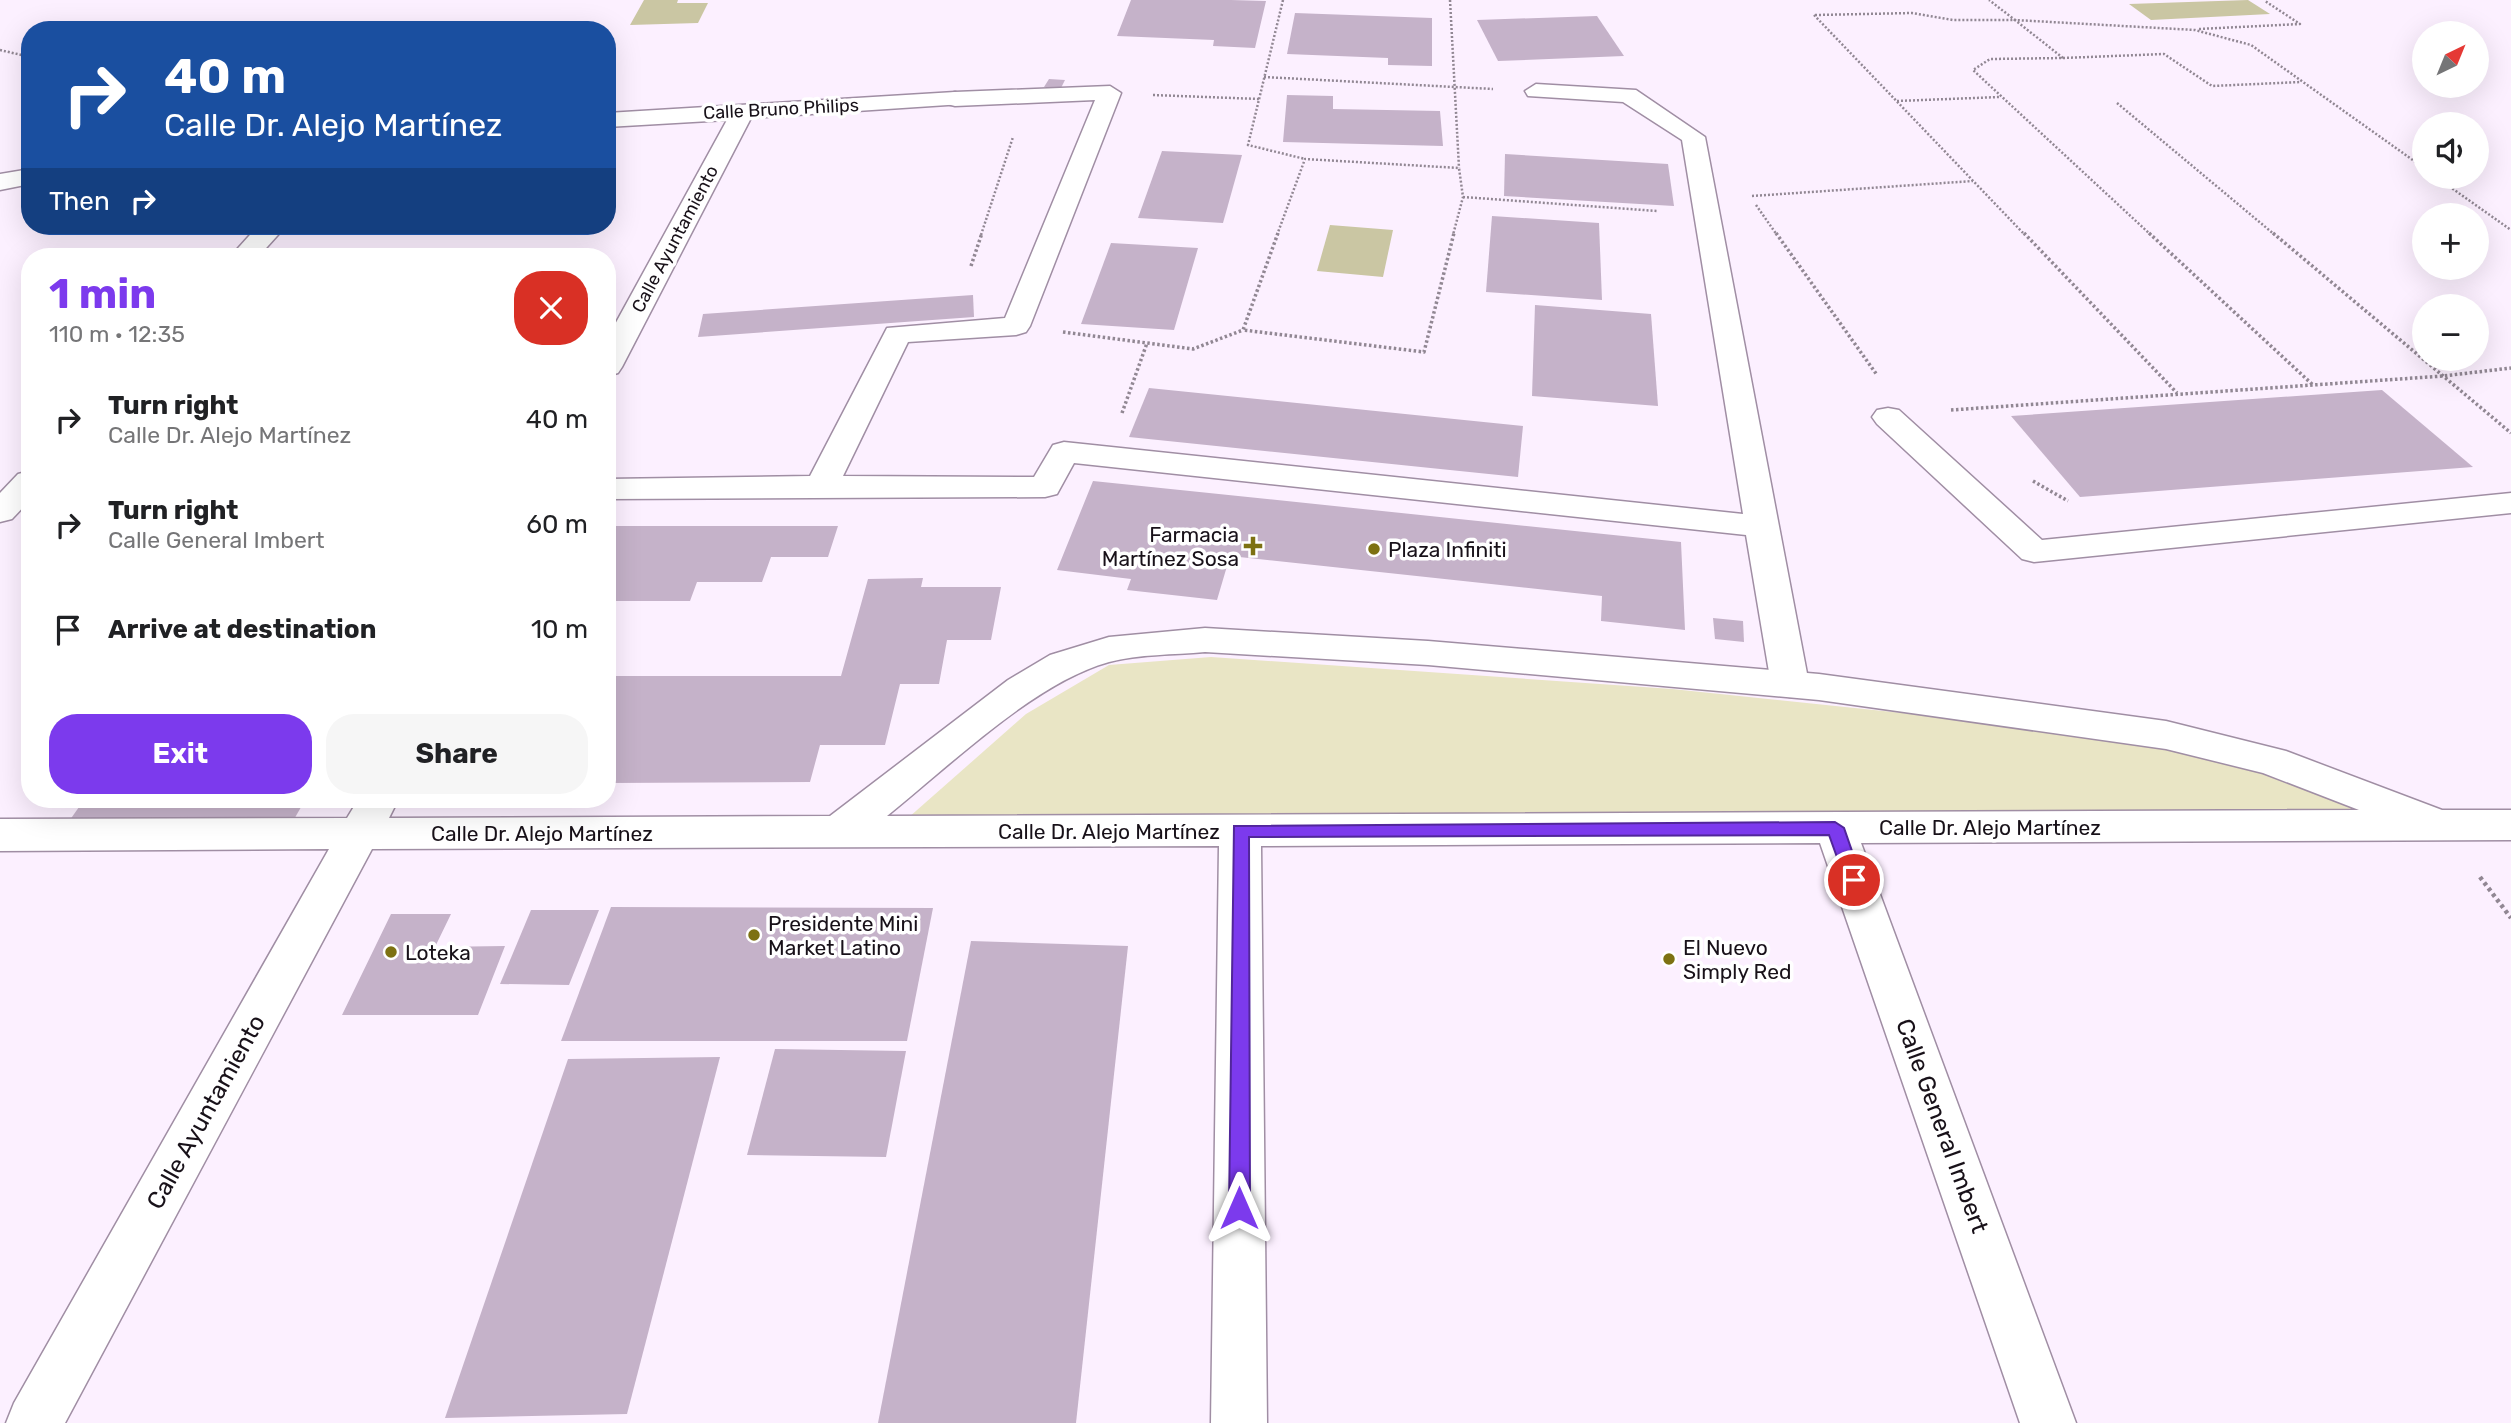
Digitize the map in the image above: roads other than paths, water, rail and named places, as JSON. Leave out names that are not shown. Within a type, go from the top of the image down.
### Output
[{"type":"street","points":[[1536,91],[1629,95],[1693,137],[1790,684]]},
{"type":"street","name":"Calle Bruno Philips","points":[[616,119],[955,99],[1110,93],[1016,326],[897,334],[822,486]]},
{"type":"street","name":"Calle Ayuntamiento","points":[[616,350],[743,112]]},
{"type":"street","points":[[0,182],[21,178]]},
{"type":"street","points":[[252,248],[264,235]]},
{"type":"street","points":[[1900,415],[2034,551],[2511,503]]},
{"type":"street","points":[[616,489],[1045,487],[1063,452],[1762,526]]},
{"type":"street","points":[[0,512],[21,490]]},
{"type":"street","points":[[838,832],[1021,689],[1063,664],[1109,649],[1219,641],[1428,653],[1790,684],[2166,735],[2272,761],[2441,825]]},
{"type":"street","name":"Calle Ayuntamiento","points":[[34,1423],[369,817]]},
{"type":"street","name":"Calle Dr. Alejo Martínez","points":[[0,835],[369,817],[838,832],[2511,825]]},
{"type":"street","name":"Calle General Imbert","points":[[1835,828],[2048,1423]]},
{"type":"street","points":[[1238,1423],[1240,830]]},
{"type":"place","name":"Farmacia Martínez Sosa","points":[[1253,546]]},
{"type":"place","name":"Plaza Infiniti","points":[[1374,549]]},
{"type":"place","name":"Presidente Mini Market Latino","points":[[754,935]]},
{"type":"place","name":"Loteka","points":[[391,952]]},
{"type":"place","name":"El Nuevo Simply Red","points":[[1669,959]]}]
